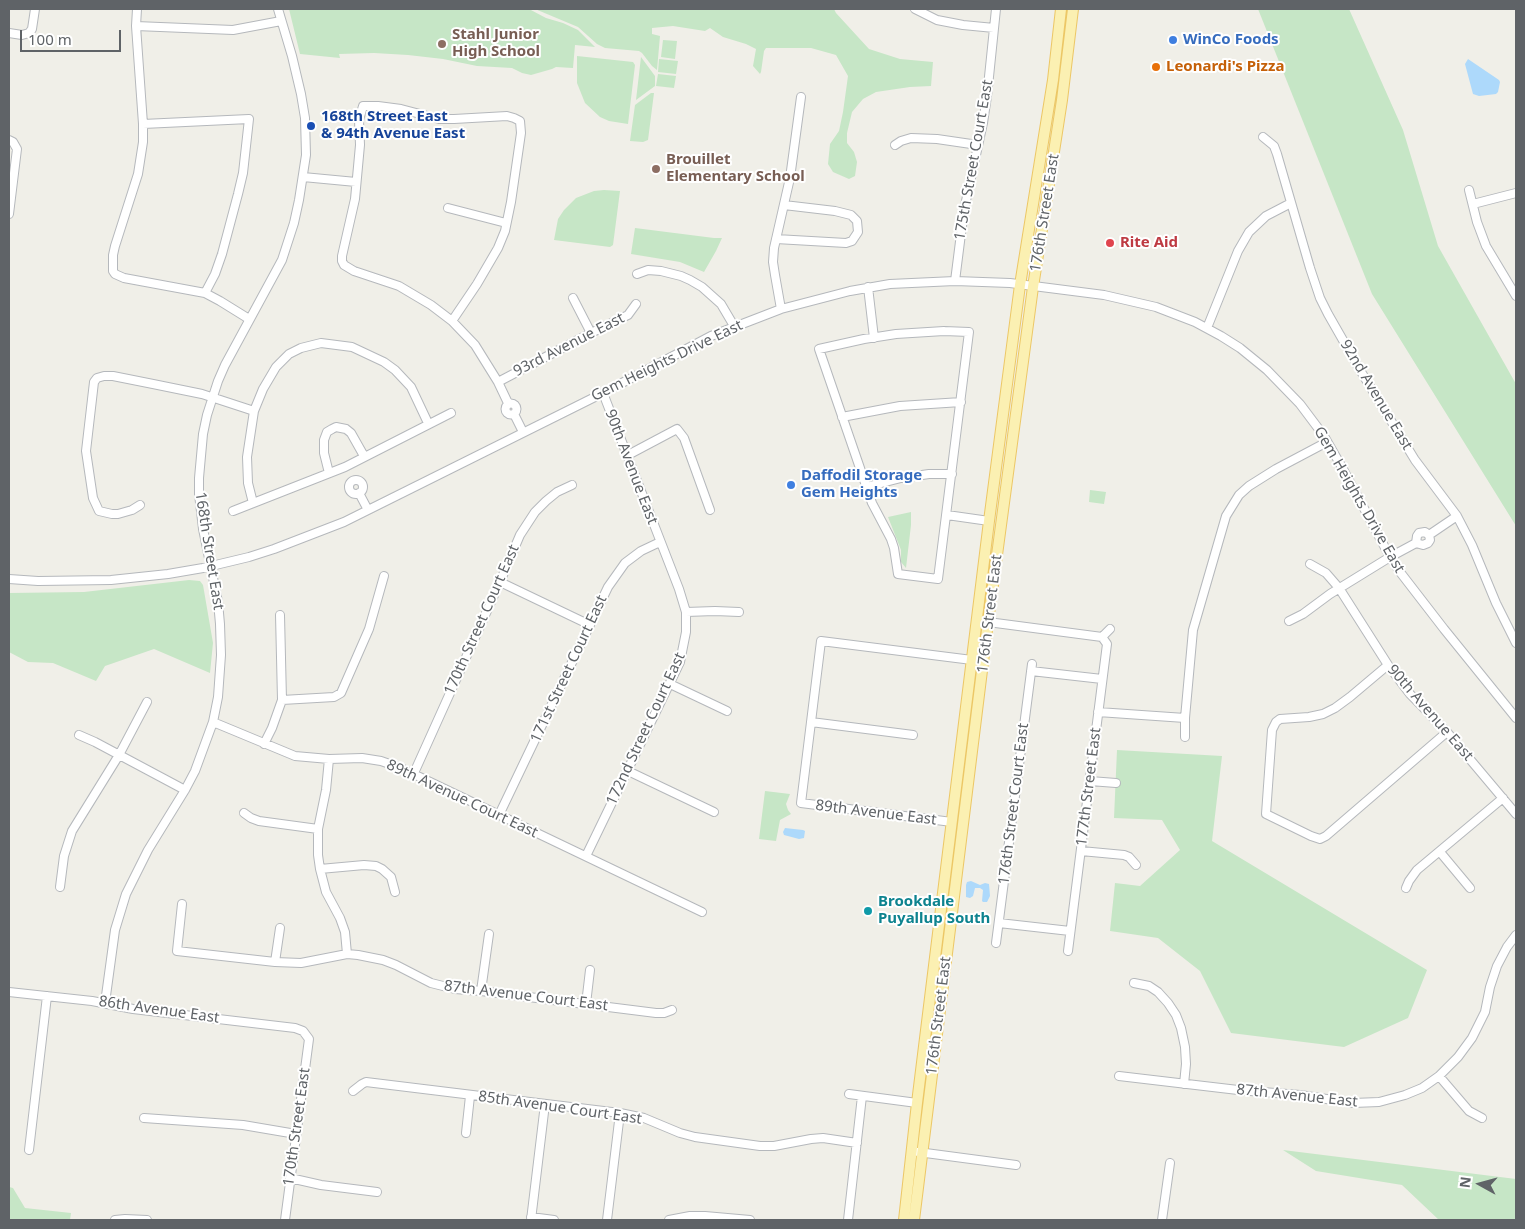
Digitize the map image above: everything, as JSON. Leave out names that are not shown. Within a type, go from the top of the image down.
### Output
[{"type":"main road","name":"176th Street East","points":[[904,1220],[917,1103],[1020,285],[1053,80],[1061,9]]},
{"type":"main road","name":"176th Street East","points":[[914,1220],[920,1152],[988,622],[1033,287],[1062,100],[1073,9]]},
{"type":"main road","points":[[986,550],[988,572],[983,618],[988,622]]},
{"type":"main road","points":[[970,770],[969,735],[977,665],[972,660]]},
{"type":"main road","points":[[952,824],[953,850],[946,907],[952,913]]},
{"type":"main road","points":[[917,1103],[922,1108],[920,1152]]},
{"type":"street","points":[[9,34],[22,35],[29,33],[32,29],[34,9]]},
{"type":"street","points":[[137,9],[136,26],[143,124],[141,159],[115,246],[113,271],[124,278],[205,293],[220,300],[249,319]]},
{"type":"street","name":"168th Street East","points":[[105,1003],[115,930],[126,894],[148,850],[185,790],[203,753],[213,722],[218,697],[221,655],[219,609],[200,508],[199,478],[207,415],[225,365],[282,260],[294,223],[306,156],[305,118],[301,94],[278,9]]},
{"type":"street","points":[[916,9],[938,20],[994,28]]},
{"type":"street","name":"175th Street Court East","points":[[955,281],[962,220],[983,123],[996,9]]},
{"type":"street","points":[[136,26],[233,30],[281,21]]},
{"type":"street","points":[[781,309],[773,262],[790,178],[801,97]]},
{"type":"street","points":[[452,321],[477,284],[502,239],[511,202],[521,133],[520,121],[507,116],[472,119],[440,118],[400,109],[363,106],[359,120],[359,156],[352,215],[343,248],[342,261],[344,265],[354,271],[399,286],[432,305],[452,321],[475,344],[498,382],[508,403],[513,403],[516,406],[514,414],[522,432]]},
{"type":"street","points":[[143,124],[249,119],[244,164],[238,194],[222,254],[215,274],[205,293]]},
{"type":"street","points":[[895,145],[911,138],[937,139],[978,145]]},
{"type":"street","name":"92nd Avenue East","points":[[1263,138],[1274,146],[1314,283],[1328,314],[1415,460],[1457,516],[1516,643]]},
{"type":"street","points":[[9,214],[17,149],[11,141]]},
{"type":"street","points":[[303,177],[356,182]]},
{"type":"street","points":[[1469,190],[1477,222],[1486,246],[1516,296]]},
{"type":"street","points":[[1473,204],[1516,193]]},
{"type":"street","points":[[1207,328],[1238,250],[1249,232],[1266,216],[1291,203]]},
{"type":"street","points":[[776,240],[846,243],[852,241],[858,232],[857,221],[851,215],[835,211],[784,205]]},
{"type":"street","points":[[448,208],[506,223]]},
{"type":"street","points":[[637,274],[648,270],[661,271],[690,280],[702,287],[721,304],[734,326]]},
{"type":"street","name":"Gem Heights Drive East","points":[[9,579],[38,581],[111,580],[168,574],[249,557],[344,522],[712,336],[781,309],[809,300],[868,287],[916,282],[972,281],[1020,285],[1104,295],[1156,307],[1207,328],[1240,348],[1267,370],[1300,404],[1327,442],[1400,572],[1516,718]]},
{"type":"street","points":[[868,287],[874,338]]},
{"type":"street","points":[[573,298],[591,333]]},
{"type":"street","name":"93rd Avenue East","points":[[498,382],[628,315],[636,304]]},
{"type":"street","points":[[926,332],[969,332],[938,579],[898,574],[891,539],[866,487],[819,350],[874,338],[926,332]]},
{"type":"street","points":[[253,503],[246,470],[254,411],[276,367],[289,354],[301,348],[321,343],[341,345],[352,347],[374,356],[395,370],[411,387],[428,423]]},
{"type":"street","points":[[140,505],[132,510],[118,514],[103,512],[98,509],[93,498],[86,450],[94,382],[100,377],[112,376],[194,392],[254,411]]},
{"type":"street","name":"90th Avenue East","points":[[603,392],[660,542]]},
{"type":"street","points":[[842,417],[900,406],[961,402]]},
{"type":"street","points":[[233,511],[345,466],[451,413]]},
{"type":"street","points":[[329,473],[324,453],[324,440],[332,428],[336,427],[351,433],[364,456]]},
{"type":"street","points":[[628,455],[677,429],[684,438],[710,510]]},
{"type":"street","points":[[1185,737],[1193,630],[1222,524],[1239,495],[1259,479],[1327,442]]},
{"type":"street","points":[[345,466],[352,480],[358,480],[362,483],[363,489],[359,493],[368,510]]},
{"type":"street","points":[[866,487],[914,476],[952,474]]},
{"type":"street","name":"170th Street Court East","points":[[414,773],[520,534],[525,525],[546,501],[557,492],[572,485]]},
{"type":"street","points":[[947,515],[990,521]]},
{"type":"street","points":[[1289,622],[1339,588],[1390,557],[1416,543],[1423,545],[1428,543],[1430,540],[1429,535],[1457,516]]},
{"type":"street","name":"172nd Street Court East","points":[[586,856],[670,684],[684,648],[686,612],[660,542]]},
{"type":"street","name":"171st Street Court East","points":[[499,814],[608,587],[625,562],[641,551],[660,542]]},
{"type":"street","name":"90th Avenue East","points":[[1310,564],[1326,573],[1339,588],[1388,665],[1410,694],[1447,732],[1516,814]]},
{"type":"street","points":[[282,700],[334,697],[341,693],[369,629],[384,576]]},
{"type":"street","points":[[500,582],[590,625]]},
{"type":"street","points":[[686,612],[739,612]]},
{"type":"street","points":[[264,744],[282,700],[280,615]]},
{"type":"street","points":[[988,622],[1102,637],[1110,629]]},
{"type":"street","name":"177th Street East","points":[[1068,951],[1107,644],[1102,637]]},
{"type":"street","points":[[913,735],[811,722],[821,642],[972,660]]},
{"type":"street","points":[[1388,665],[1350,698],[1335,708],[1323,714],[1280,719],[1276,722],[1272,730],[1266,814],[1320,839],[1326,836],[1447,732]]},
{"type":"street","name":"176th Street Court East","points":[[996,944],[1032,668],[1102,679]]},
{"type":"street","points":[[670,684],[727,711]]},
{"type":"street","points":[[60,887],[64,856],[72,832],[120,755],[147,702]]},
{"type":"street","points":[[1098,712],[1185,718]]},
{"type":"street","name":"89th Avenue Court East","points":[[213,722],[295,756],[328,759],[371,759],[414,773],[702,912]]},
{"type":"street","name":"89th Avenue East","points":[[811,722],[801,803],[952,824]]},
{"type":"street","points":[[79,735],[185,790]]},
{"type":"street","points":[[328,759],[326,790],[318,829],[318,855],[326,892],[345,932],[347,954]]},
{"type":"street","points":[[628,771],[714,812]]},
{"type":"street","points":[[1090,781],[1116,783]]},
{"type":"street","points":[[1406,888],[1417,870],[1503,798]]},
{"type":"street","points":[[244,813],[259,821],[318,829]]},
{"type":"street","points":[[1081,851],[1124,855],[1129,857],[1136,865]]},
{"type":"street","points":[[1440,852],[1470,888]]},
{"type":"street","points":[[320,869],[364,865],[376,866],[382,868],[391,877],[395,892]]},
{"type":"street","name":"87th Avenue Court East","points":[[182,904],[177,951],[275,962],[301,963],[347,954],[358,954],[396,965],[416,977],[455,990],[481,991],[656,1013],[672,1010]]},
{"type":"street","points":[[999,923],[1070,931]]},
{"type":"street","points":[[275,962],[280,928]]},
{"type":"street","points":[[481,991],[488,934]]},
{"type":"street","name":"87th Avenue East","points":[[1119,1076],[1238,1090],[1300,1094],[1341,1102],[1365,1103],[1394,1099],[1422,1088],[1439,1076],[1458,1057],[1480,1024],[1497,966],[1516,935]]},
{"type":"street","points":[[586,1004],[590,970]]},
{"type":"street","points":[[1134,983],[1148,986],[1158,992],[1176,1016],[1185,1047],[1184,1084]]},
{"type":"street","name":"86th Avenue East","points":[[9,992],[92,1000],[133,1009],[295,1028],[307,1035]]},
{"type":"street","points":[[29,1150],[47,996]]},
{"type":"street","name":"170th Street East","points":[[285,1220],[309,1039],[307,1035]]},
{"type":"street","points":[[1439,1076],[1469,1111],[1482,1118]]},
{"type":"street","name":"85th Avenue Court East","points":[[353,1091],[366,1082],[620,1113],[644,1118],[686,1135],[721,1141],[774,1146],[823,1138],[857,1142]]},
{"type":"street","points":[[849,1094],[917,1103]]},
{"type":"street","points":[[466,1133],[470,1096]]},
{"type":"street","points":[[848,1220],[862,1096]]},
{"type":"street","points":[[544,1104],[531,1219],[554,1220]]},
{"type":"street","points":[[607,1220],[620,1113]]},
{"type":"street","points":[[144,1118],[243,1125],[296,1134]]},
{"type":"street","points":[[920,1152],[1016,1166]]},
{"type":"street","points":[[1162,1220],[1170,1162]]},
{"type":"street","points":[[290,1178],[321,1185],[376,1192]]},
{"type":"street","points":[[669,1220],[690,1216],[750,1220]]},
{"type":"street","points":[[115,1220],[147,1220]]},
{"type":"green space","name":"Stahl Junior High School","points":[[289,9],[529,9],[546,18],[578,30],[595,47],[575,45],[573,68],[556,67],[531,75],[512,68],[477,66],[443,59],[408,55],[374,53],[339,54],[340,58],[300,54]]},
{"type":"green space","points":[[535,9],[834,9],[869,49],[900,59],[933,62],[931,86],[876,92],[863,99],[852,112],[847,133],[847,143],[854,152],[857,162],[855,176],[849,179],[833,172],[828,164],[830,144],[839,131],[848,76],[836,55],[811,48],[766,48],[760,74],[753,66],[756,49],[723,37],[710,28],[705,31],[673,26],[652,28],[652,34],[660,36],[657,70],[639,51],[605,48],[597,44],[578,27]]},
{"type":"green space","points":[[1258,9],[1349,9],[1403,130],[1438,246],[1516,384],[1516,526],[1372,294]]},
{"type":"green space","points":[[663,40],[677,41],[675,59],[661,57]]},
{"type":"green space","points":[[577,56],[633,62],[635,65],[628,124],[609,121],[600,117],[585,103],[577,83]]},
{"type":"green space","points":[[641,57],[655,76],[655,86],[636,100]]},
{"type":"green space","points":[[659,59],[678,61],[676,74],[658,72]]},
{"type":"green space","points":[[658,74],[676,76],[674,88],[656,86]]},
{"type":"green space","points":[[651,93],[654,93],[648,140],[643,142],[630,141],[635,105]]},
{"type":"green space","points":[[594,191],[620,191],[613,245],[610,247],[554,240],[558,219],[576,198]]},
{"type":"green space","points":[[635,228],[722,238],[704,272],[680,262],[631,254]]},
{"type":"green space","points":[[1090,490],[1106,492],[1104,504],[1089,502]]},
{"type":"green space","points":[[911,512],[906,568],[901,562],[901,550],[888,517]]},
{"type":"green space","points":[[189,580],[200,581],[203,585],[213,643],[210,673],[154,649],[105,666],[96,681],[53,663],[28,662],[9,652],[9,593],[84,592]]},
{"type":"green space","points":[[1117,750],[1222,756],[1212,841],[1427,970],[1408,1018],[1344,1047],[1231,1033],[1200,971],[1158,938],[1110,931],[1115,883],[1140,886],[1180,850],[1162,820],[1114,818]]},
{"type":"green space","points":[[765,791],[790,794],[786,804],[791,814],[780,820],[776,841],[759,839]]},
{"type":"green space","points":[[1283,1150],[1516,1179],[1516,1220],[1439,1220],[1402,1185],[1316,1171]]},
{"type":"green space","points":[[9,1187],[13,1188],[25,1208],[71,1213],[70,1220],[9,1220]]},
{"type":"water","points":[[1468,59],[1499,80],[1498,92],[1496,94],[1479,96],[1473,94],[1465,64]]},
{"type":"water","points":[[785,828],[805,831],[804,838],[799,839],[784,835]]},
{"type":"water","points":[[971,881],[980,885],[989,884],[990,896],[987,902],[982,901],[983,890],[980,888],[975,888],[973,896],[970,898],[966,897],[966,885],[967,882]]},
{"type":"place","name":"WinCo Foods","points":[[1173,40]]},
{"type":"place","name":"Stahl Junior High School","points":[[442,44]]},
{"type":"place","name":"Leonardi's Pizza","points":[[1156,67]]},
{"type":"place","name":"168th Street East & 94th Avenue East","points":[[311,126]]},
{"type":"place","name":"Brouillet Elementary School","points":[[656,169]]},
{"type":"place","name":"Rite Aid","points":[[1110,243]]},
{"type":"place","name":"Daffodil Storage Gem Heights","points":[[791,485]]},
{"type":"place","name":"Brookdale Puyallup South","points":[[868,911]]}]
